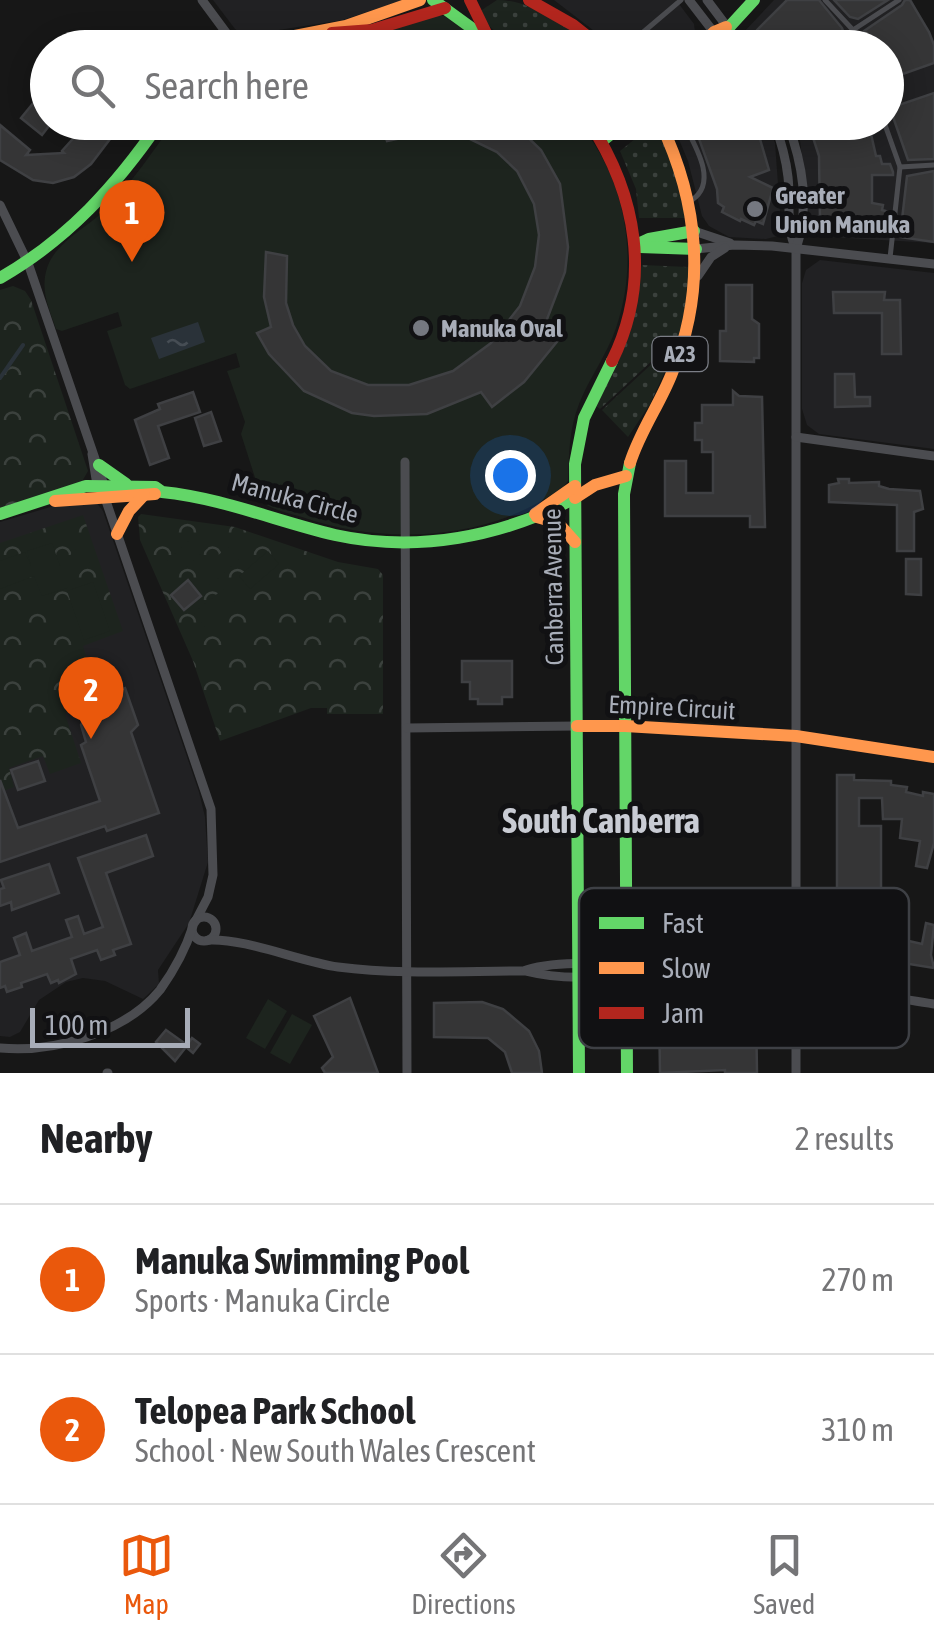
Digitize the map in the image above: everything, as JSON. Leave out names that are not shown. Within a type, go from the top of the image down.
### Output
[{"type":"main road","points":[[327,30],[420,0]]},
{"type":"main road","points":[[372,30],[439,4],[470,0],[485,30]]},
{"type":"main road","points":[[528,0],[548,5],[580,30]]},
{"type":"main road","points":[[727,30],[754,0]]},
{"type":"main road","points":[[439,4],[475,30]]},
{"type":"main road","points":[[0,278],[73,230],[108,194],[147,140]]},
{"type":"main road","name":"Canberra Avenue","points":[[579,1073],[575,492],[579,435],[586,412],[620,344],[632,309],[637,277],[627,197],[601,140]]},
{"type":"main road","name":"A23","points":[[626,888],[626,476],[635,442],[658,403],[682,347],[696,279],[690,201],[669,140]]},
{"type":"main road","points":[[636,246],[650,238],[694,231]]},
{"type":"main road","points":[[636,246],[696,249]]},
{"type":"main road","points":[[96,460],[130,486]]},
{"type":"main road","points":[[575,492],[603,473],[626,476]]},
{"type":"main road","name":"Manuka Circle","points":[[102,489],[154,487],[162,492]]},
{"type":"main road","points":[[0,514],[43,501],[50,495],[102,489]]},
{"type":"main road","name":"Manuka Circle","points":[[102,489],[144,495],[162,492],[238,505],[357,539],[406,541],[473,536],[533,516],[545,504],[575,492]]},
{"type":"main road","points":[[117,534],[129,511],[144,495]]},
{"type":"main road","points":[[533,516],[558,524],[575,542]]},
{"type":"main road","name":"Empire Circuit","points":[[578,726],[796,736],[934,757]]},
{"type":"main road","name":"A23","points":[[627,1048],[627,1073]]},
{"type":"street","points":[[202,0],[222,30]]},
{"type":"street","points":[[689,0],[713,30]]},
{"type":"street","points":[[707,0],[717,30]]},
{"type":"street","points":[[780,140],[788,175],[789,234],[796,249]]},
{"type":"street","points":[[793,140],[803,180],[801,233],[796,249],[796,888]]},
{"type":"street","points":[[0,206],[28,263],[212,809],[214,864],[208,897],[160,990],[127,1016],[86,1037],[42,1046],[0,1048]]},
{"type":"street","points":[[694,231],[733,245]]},
{"type":"street","points":[[696,279],[711,257],[733,245]]},
{"type":"street","points":[[696,249],[733,245],[934,264]]},
{"type":"street","points":[[796,437],[934,456]]},
{"type":"street","points":[[405,462],[407,1073]]},
{"type":"street","name":"Empire Circuit","points":[[407,728],[578,726]]},
{"type":"street","points":[[208,897],[216,933],[208,940]]},
{"type":"street","points":[[194,924],[204,917],[244,946]]},
{"type":"street","points":[[194,924],[197,938],[337,967],[408,972],[525,971],[544,976],[579,971]]},
{"type":"street","points":[[909,1000],[934,1004]]},
{"type":"lane","points":[[646,30],[681,0]]},
{"type":"lane","points":[[825,0],[853,30],[899,0]]},
{"type":"lane","points":[[690,201],[698,196],[705,182],[692,140]]},
{"type":"lane","points":[[890,140],[900,168],[890,258]]},
{"type":"lane","points":[[900,168],[934,165]]},
{"type":"shaded area","points":[[213,0],[403,0],[343,20],[278,30],[235,29]]},
{"type":"shaded area","points":[[554,0],[676,0],[695,30],[593,30]]},
{"type":"shaded area","points":[[774,0],[912,0],[934,46],[934,243],[811,236],[800,140],[904,140],[904,30],[746,30]]},
{"type":"shaded area","points":[[679,140],[774,140],[784,222],[778,236],[729,237],[709,226],[702,216]]},
{"type":"shaded area","points":[[820,260],[934,273],[934,449],[819,434],[807,425],[802,409],[802,283],[806,270]]},
{"type":"shaded area","points":[[67,502],[96,502],[103,511],[199,792],[208,862],[189,923],[158,970],[159,984],[143,999],[105,981],[83,978],[66,982],[39,1000],[20,1032],[0,1036],[0,522]]},
{"type":"green space","points":[[497,0],[510,1],[536,10],[570,30],[494,30],[479,12]]},
{"type":"green space","points":[[437,15],[464,30],[371,30]]},
{"type":"green space","name":"Manuka Oval","points":[[161,140],[591,140],[618,194],[627,247],[627,274],[616,328],[576,413],[568,481],[535,504],[504,518],[437,533],[367,532],[334,526],[259,500],[241,434],[245,422],[227,371],[240,367],[236,353],[130,389],[125,385],[107,331],[122,326],[118,312],[62,331],[56,329],[45,292],[45,276],[52,258],[66,241],[112,203]]},
{"type":"green space","points":[[634,140],[663,140],[679,182],[687,218],[639,218],[636,189],[620,151]]},
{"type":"green space","points":[[642,265],[688,267],[688,297],[677,343],[669,345],[600,409],[596,406]]},
{"type":"green space","points":[[13,286],[25,291],[31,300],[88,471],[81,483],[0,509],[0,290]]},
{"type":"green space","points":[[670,347],[676,347],[650,404],[628,437],[602,410]]},
{"type":"green space","points":[[141,514],[235,527],[338,562],[378,569],[383,575],[383,714],[327,714],[327,708],[311,708],[220,741],[193,661],[140,540]]},
{"type":"green space","points":[[83,515],[123,631],[83,646],[96,690],[83,694],[65,714],[81,763],[50,774],[43,756],[9,768],[14,787],[0,792],[0,543]]},
{"type":"green space","points":[[196,535],[208,548],[179,573],[167,560]]},
{"type":"green space","points":[[52,543],[60,566],[76,549],[90,562],[67,588],[42,596],[34,576],[0,589],[0,561],[25,552],[31,566],[27,551]]},
{"type":"green space","points":[[228,547],[239,560],[210,585],[198,572]]},
{"type":"green space","points":[[268,551],[279,564],[250,589],[239,576]]},
{"type":"green space","points":[[93,582],[110,631],[84,640],[67,591]]},
{"type":"green space","points":[[223,589],[235,602],[205,627],[194,613]]},
{"type":"green space","points":[[268,999],[287,1011],[265,1049],[246,1038]]},
{"type":"green space","points":[[292,1014],[312,1025],[290,1064],[270,1053]]},
{"type":"water","points":[[198,322],[205,342],[159,359],[151,338]]},
{"type":"building","points":[[787,0],[819,0],[843,30],[757,30]]},
{"type":"building","points":[[834,0],[888,0],[858,19],[850,17]]},
{"type":"building","points":[[910,0],[934,45],[934,63],[904,74],[904,30],[865,30]]},
{"type":"building","points":[[934,93],[934,159],[908,160],[901,140],[904,103]]},
{"type":"building","points":[[30,107],[30,125],[21,118]]},
{"type":"building","points":[[0,125],[30,150],[26,155],[62,151],[72,140],[109,140],[91,164],[74,177],[53,183],[33,180],[0,160]]},
{"type":"building","points":[[472,140],[531,140],[541,150],[560,184],[568,247],[565,272],[544,327],[560,338],[524,382],[492,407],[481,392],[427,414],[374,416],[352,413],[304,391],[269,354],[257,333],[271,327],[264,297],[266,252],[287,256],[286,303],[293,325],[305,346],[331,371],[368,385],[409,385],[453,371],[491,343],[520,306],[535,267],[539,235],[534,204],[517,171],[497,152]]},
{"type":"building","points":[[699,140],[760,140],[769,170],[750,177],[773,188],[763,224],[740,221],[722,212],[724,207],[718,203]]},
{"type":"building","points":[[814,140],[872,140],[876,156],[880,156],[882,164],[890,164],[893,172],[872,175],[872,203],[883,205],[882,210],[889,212],[887,231],[824,225],[820,221],[819,156]]},
{"type":"building","points":[[934,171],[934,242],[900,237],[907,176]]},
{"type":"building","points":[[726,285],[752,285],[752,319],[759,324],[759,358],[754,358],[754,362],[720,361],[720,331],[726,331]]},
{"type":"building","points":[[833,292],[885,292],[884,300],[900,300],[901,354],[882,354],[882,313],[834,313]]},
{"type":"building","points":[[835,374],[854,374],[855,397],[870,397],[870,406],[835,407]]},
{"type":"building","points":[[733,391],[739,396],[762,397],[765,527],[750,527],[750,516],[665,516],[665,461],[686,461],[686,493],[713,493],[713,452],[702,452],[702,440],[695,440],[695,423],[702,423],[702,405],[733,405]]},
{"type":"building","points":[[193,392],[200,412],[158,426],[169,458],[150,465],[135,420],[160,409],[158,404]]},
{"type":"building","points":[[211,412],[221,441],[204,446],[195,418]]},
{"type":"building","points":[[838,479],[920,491],[923,509],[914,512],[914,551],[897,551],[897,505],[829,502],[829,485],[839,483]]},
{"type":"building","points":[[906,559],[921,559],[921,595],[906,594]]},
{"type":"building","points":[[188,580],[201,596],[184,610],[171,595]]},
{"type":"building","points":[[462,661],[512,661],[512,697],[502,697],[502,704],[478,704],[478,699],[470,699],[470,682],[462,682]]},
{"type":"building","points":[[125,688],[138,725],[131,732],[159,813],[107,831],[105,826],[0,862],[0,780],[18,828],[100,801],[81,745],[86,742],[81,725],[87,714],[83,711],[97,706],[94,699]]},
{"type":"building","points":[[38,761],[45,781],[18,790],[11,770]]},
{"type":"building","points":[[837,775],[854,775],[854,780],[891,781],[891,785],[907,787],[906,792],[934,794],[934,843],[927,868],[916,866],[920,841],[900,838],[902,819],[883,819],[882,798],[859,798],[859,826],[881,826],[881,888],[837,888]]},
{"type":"building","points":[[146,835],[153,856],[106,873],[131,944],[113,950],[115,955],[101,960],[97,950],[71,959],[76,974],[59,983],[51,983],[47,974],[7,992],[5,986],[0,988],[0,962],[20,955],[14,938],[26,933],[32,951],[72,937],[66,920],[78,916],[84,934],[103,927],[78,858]]},
{"type":"building","points":[[49,864],[59,893],[12,910],[11,902],[0,906],[0,889],[4,888],[1,880]]},
{"type":"building","points":[[926,923],[934,925],[934,968],[909,964],[909,941],[922,944]]},
{"type":"building","points":[[350,998],[378,1073],[325,1073],[322,1068],[333,1057],[314,1016]]},
{"type":"building","points":[[482,1002],[503,1009],[529,1031],[539,1051],[542,1073],[512,1073],[505,1052],[488,1038],[434,1037],[434,1003]]},
{"type":"building","points":[[166,1030],[187,1045],[192,1038],[200,1044],[193,1053],[186,1047],[175,1061],[156,1042]]},
{"type":"building","points":[[660,1048],[757,1048],[757,1073],[660,1073]]},
{"type":"waterway","points":[[0,378],[23,345]]},
{"type":"traffic: fast","points":[[433,0],[474,30]]},
{"type":"traffic: fast","points":[[726,30],[754,0]]},
{"type":"traffic: fast","points":[[0,278],[69,228],[126,168],[147,140]]},
{"type":"traffic: fast","points":[[636,245],[694,231]]},
{"type":"traffic: fast","points":[[640,247],[696,249]]},
{"type":"traffic: fast","points":[[579,1073],[575,464],[584,418],[612,361]]},
{"type":"traffic: fast","points":[[626,888],[624,494],[630,463]]},
{"type":"traffic: fast","points":[[99,465],[126,484]]},
{"type":"traffic: fast","points":[[0,514],[86,486],[155,487],[162,492],[228,505],[335,535],[397,542],[489,532],[575,498]]},
{"type":"traffic: fast","points":[[627,1048],[627,1073]]},
{"type":"traffic: slow","points":[[325,30],[420,0]]},
{"type":"traffic: slow","points":[[719,30],[726,27]]},
{"type":"traffic: slow","points":[[630,463],[683,341],[694,278],[690,215],[668,140]]},
{"type":"traffic: slow","points":[[575,498],[595,485],[626,476]]},
{"type":"traffic: slow","points":[[535,514],[575,486]]},
{"type":"traffic: slow","points":[[55,501],[155,494]]},
{"type":"traffic: slow","points":[[117,534],[129,511],[144,495]]},
{"type":"traffic: slow","points":[[537,517],[558,523],[575,542]]},
{"type":"traffic: slow","points":[[577,726],[625,726]]},
{"type":"traffic: slow","points":[[625,726],[796,736],[934,757]]},
{"type":"traffic: jam","points":[[470,0],[485,30]]},
{"type":"traffic: jam","points":[[529,0],[579,30]]},
{"type":"traffic: jam","points":[[372,30],[445,8]]},
{"type":"traffic: jam","points":[[599,140],[618,179],[634,238],[632,300],[612,361]]},
{"type":"place","name":"Greater Union Manuka","points":[[755,209]]},
{"type":"place","name":"Manuka Swimming Pool","points":[[132,262]]},
{"type":"place","name":"Manuka Oval","points":[[421,328]]},
{"type":"place","name":"Telopea Park School","points":[[91,739]]},
{"type":"district","name":"South Canberra","points":[[601,820]]}]
